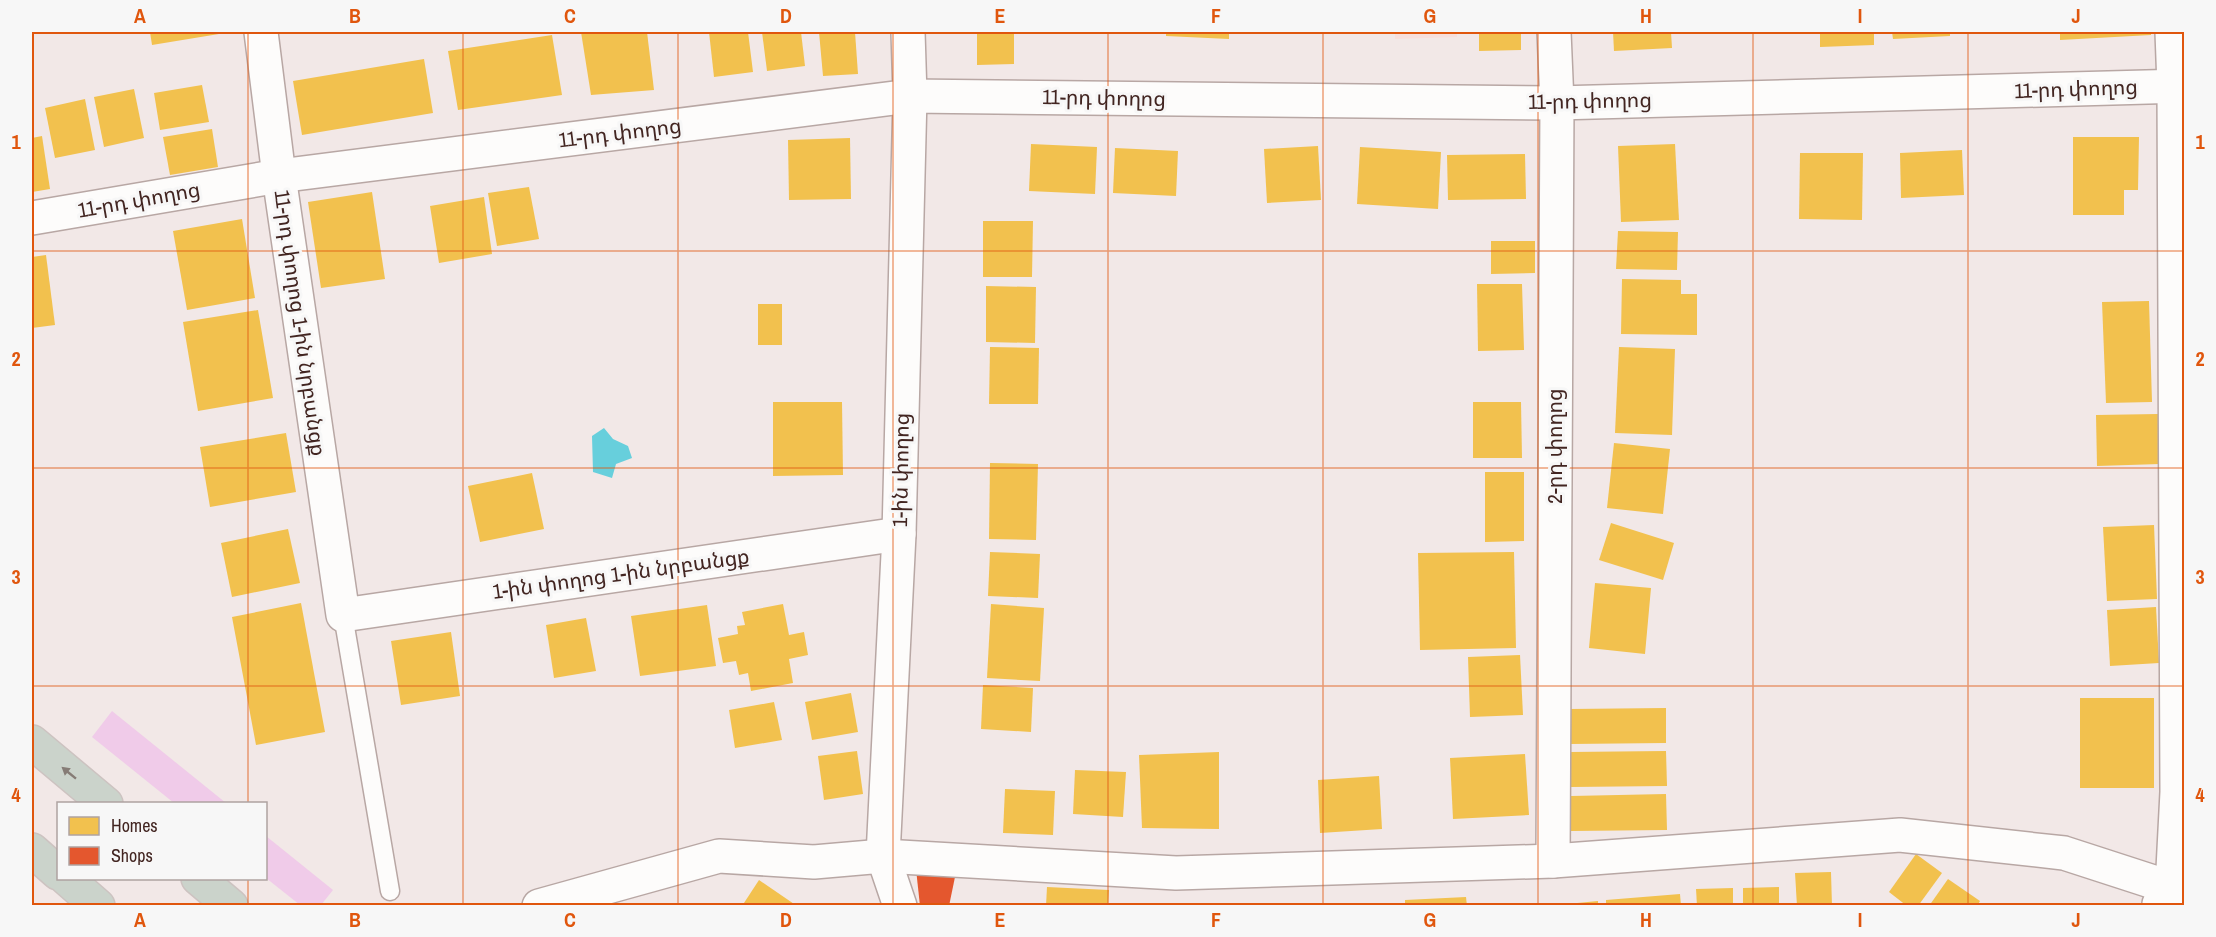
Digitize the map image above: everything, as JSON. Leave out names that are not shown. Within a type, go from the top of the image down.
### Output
[{"type":"highway","points":[[32,742],[104,802]]},
{"type":"highway","points":[[32,850],[57,872]]},
{"type":"highway","points":[[67,880],[98,906]]},
{"type":"highway","points":[[199,880],[231,906]]},
{"type":"street","name":"11-րդ փողոց 1-ին նրբանցք","points":[[261,32],[279,176],[343,615]]},
{"type":"street","name":"1-ին փողոց","points":[[900,906],[883,856],[899,534],[910,96],[908,32]]},
{"type":"street","name":"2-րդ փողոց","points":[[1552,861],[1557,103],[1554,32]]},
{"type":"street","points":[[539,906],[719,856],[814,862],[883,856],[1176,873],[1552,861],[1900,835],[2064,854],[2170,900],[2181,794],[2179,86],[2172,32]]},
{"type":"street","name":"11-րդ փողոց","points":[[32,218],[279,176],[910,96],[1557,103],[2179,86]]},
{"type":"street","name":"1-ին փողոց 1-ին նրբանցք","points":[[343,615],[899,534]]},
{"type":"lane","points":[[343,615],[390,891]]},
{"type":"shaded area","points":[[1395,32],[1457,32],[1457,37],[1395,39]]},
{"type":"shaded area","points":[[112,711],[225,802],[173,802],[92,737]]},
{"type":"shaded area","points":[[267,837],[333,890],[321,905],[300,905],[267,879]]},
{"type":"water","points":[[604,428],[613,439],[628,446],[632,458],[616,464],[612,478],[593,472],[592,436]]},
{"type":"building: Homes","points":[[150,32],[225,32],[225,33],[152,45]]},
{"type":"building: Homes","points":[[581,32],[647,32],[654,90],[591,95]]},
{"type":"building: Homes","points":[[709,32],[748,32],[753,72],[714,77]]},
{"type":"building: Homes","points":[[762,32],[801,32],[805,66],[767,71]]},
{"type":"building: Homes","points":[[819,32],[855,32],[858,74],[823,76]]},
{"type":"building: Homes","points":[[977,32],[1014,32],[1014,64],[977,65]]},
{"type":"building: Homes","points":[[1166,32],[1229,32],[1229,39],[1166,36]]},
{"type":"building: Homes","points":[[1479,32],[1521,32],[1521,50],[1479,51]]},
{"type":"building: Homes","points":[[1613,32],[1671,32],[1672,48],[1614,51]]},
{"type":"building: Homes","points":[[1820,32],[1874,32],[1874,45],[1820,47]]},
{"type":"building: Homes","points":[[1892,32],[1950,32],[1950,36],[1893,39]]},
{"type":"building: Homes","points":[[2060,32],[2151,32],[2151,35],[2060,40]]},
{"type":"building: Homes","points":[[552,35],[562,95],[458,110],[448,51]]},
{"type":"building: Homes","points":[[424,59],[433,113],[302,135],[293,81]]},
{"type":"building: Homes","points":[[202,85],[209,122],[160,130],[154,93]]},
{"type":"building: Homes","points":[[134,89],[144,138],[104,147],[94,97]]},
{"type":"building: Homes","points":[[85,99],[95,150],[55,158],[45,108]]},
{"type":"building: Homes","points":[[212,129],[218,167],[170,175],[163,137]]},
{"type":"building: Homes","points":[[42,136],[50,189],[32,192],[32,138]]},
{"type":"building: Homes","points":[[2073,137],[2139,137],[2138,190],[2124,190],[2124,215],[2073,215]]},
{"type":"building: Homes","points":[[850,138],[851,199],[789,200],[788,140]]},
{"type":"building: Homes","points":[[1031,144],[1097,147],[1095,194],[1029,191]]},
{"type":"building: Homes","points":[[1675,144],[1679,220],[1621,222],[1618,146]]},
{"type":"building: Homes","points":[[1318,146],[1321,200],[1267,203],[1264,149]]},
{"type":"building: Homes","points":[[1360,147],[1441,152],[1438,209],[1357,204]]},
{"type":"building: Homes","points":[[1115,148],[1178,151],[1176,196],[1113,193]]},
{"type":"building: Homes","points":[[1962,150],[1964,195],[1901,198],[1900,153]]},
{"type":"building: Homes","points":[[1800,153],[1863,153],[1862,220],[1799,219]]},
{"type":"building: Homes","points":[[1525,154],[1526,199],[1448,200],[1447,155]]},
{"type":"building: Homes","points":[[529,187],[539,239],[497,246],[488,193]]},
{"type":"building: Homes","points":[[372,192],[385,279],[321,288],[308,202]]},
{"type":"building: Homes","points":[[484,197],[492,254],[439,263],[430,206]]},
{"type":"building: Homes","points":[[242,219],[255,298],[187,310],[173,231]]},
{"type":"building: Homes","points":[[983,221],[1033,221],[1032,277],[983,277]]},
{"type":"building: Homes","points":[[1618,231],[1678,232],[1677,270],[1616,269]]},
{"type":"building: Homes","points":[[1491,241],[1535,241],[1535,273],[1491,274]]},
{"type":"building: Homes","points":[[46,255],[55,325],[32,328],[32,257]]},
{"type":"building: Homes","points":[[1622,279],[1681,280],[1681,294],[1697,294],[1697,335],[1621,334]]},
{"type":"building: Homes","points":[[1477,284],[1522,284],[1524,350],[1478,351]]},
{"type":"building: Homes","points":[[986,286],[1036,287],[1035,343],[986,342]]},
{"type":"building: Homes","points":[[2149,301],[2152,402],[2106,403],[2102,302]]},
{"type":"building: Homes","points":[[758,304],[782,304],[782,345],[758,345]]},
{"type":"building: Homes","points":[[258,310],[273,398],[198,411],[183,322]]},
{"type":"building: Homes","points":[[990,347],[1039,348],[1038,404],[989,404]]},
{"type":"building: Homes","points":[[1619,347],[1675,349],[1672,435],[1615,433]]},
{"type":"building: Homes","points":[[773,402],[842,402],[843,475],[773,476]]},
{"type":"building: Homes","points":[[1473,402],[1521,402],[1522,458],[1473,458]]},
{"type":"building: Homes","points":[[2158,414],[2160,464],[2097,466],[2096,415]]},
{"type":"building: Homes","points":[[286,433],[296,492],[210,507],[200,447]]},
{"type":"building: Homes","points":[[1614,443],[1670,449],[1663,514],[1607,508]]},
{"type":"building: Homes","points":[[990,463],[1038,464],[1036,540],[989,539]]},
{"type":"building: Homes","points":[[1485,472],[1524,472],[1524,541],[1485,542]]},
{"type":"building: Homes","points":[[532,473],[544,529],[480,542],[468,486]]},
{"type":"building: Homes","points":[[1611,523],[1674,543],[1663,580],[1599,560]]},
{"type":"building: Homes","points":[[2154,525],[2157,599],[2107,601],[2103,527]]},
{"type":"building: Homes","points":[[288,529],[300,583],[232,597],[221,543]]},
{"type":"building: Homes","points":[[990,552],[1040,554],[1038,598],[988,596]]},
{"type":"building: Homes","points":[[1514,552],[1516,648],[1420,650],[1418,553]]},
{"type":"building: Homes","points":[[1595,583],[1651,588],[1645,654],[1589,648]]},
{"type":"building: Homes","points":[[301,603],[325,732],[256,745],[232,617]]},
{"type":"building: Homes","points":[[783,604],[789,635],[804,632],[808,655],[789,659],[793,683],[751,691],[748,673],[739,675],[736,661],[723,663],[718,638],[738,634],[737,626],[745,625],[742,612]]},
{"type":"building: Homes","points":[[991,604],[1044,608],[1040,681],[987,678]]},
{"type":"building: Homes","points":[[707,605],[716,666],[640,676],[631,616]]},
{"type":"building: Homes","points":[[2156,607],[2159,663],[2110,666],[2107,610]]},
{"type":"building: Homes","points":[[586,618],[596,671],[554,678],[546,625]]},
{"type":"building: Homes","points":[[451,632],[460,696],[401,705],[391,641]]},
{"type":"building: Homes","points":[[1520,655],[1523,715],[1470,717],[1468,657]]},
{"type":"building: Homes","points":[[983,685],[1033,688],[1031,732],[981,729]]},
{"type":"building: Homes","points":[[851,693],[858,732],[812,740],[805,702]]},
{"type":"building: Homes","points":[[2080,698],[2154,698],[2154,788],[2080,788]]},
{"type":"building: Homes","points":[[774,702],[782,740],[735,748],[729,710]]},
{"type":"building: Homes","points":[[1666,708],[1666,743],[1570,744],[1569,709]]},
{"type":"building: Homes","points":[[857,751],[863,794],[824,800],[818,756]]},
{"type":"building: Homes","points":[[1666,751],[1667,786],[1571,787],[1570,752]]},
{"type":"building: Homes","points":[[1219,752],[1219,829],[1142,828],[1139,755]]},
{"type":"building: Homes","points":[[1525,754],[1529,815],[1453,819],[1450,758]]},
{"type":"building: Homes","points":[[1075,770],[1126,772],[1123,817],[1073,814]]},
{"type":"building: Homes","points":[[1379,776],[1382,829],[1320,833],[1318,780]]},
{"type":"building: Homes","points":[[1005,789],[1055,791],[1053,835],[1003,833]]},
{"type":"building: Homes","points":[[1666,794],[1667,830],[1571,831],[1571,796]]},
{"type":"building: Homes","points":[[1916,854],[1942,873],[1918,906],[1907,906],[1889,892]]},
{"type":"building: Homes","points":[[1831,872],[1832,906],[1797,906],[1795,873]]},
{"type":"building: Homes","points":[[1948,879],[1980,901],[1977,906],[1929,906]]},
{"type":"building: Homes","points":[[759,880],[797,906],[742,906]]},
{"type":"building: Homes","points":[[1047,887],[1109,890],[1108,906],[1046,906]]},
{"type":"building: Homes","points":[[1779,887],[1779,906],[1743,906],[1743,888]]},
{"type":"building: Homes","points":[[1733,888],[1733,906],[1697,906],[1696,889]]},
{"type":"building: Homes","points":[[1680,894],[1681,906],[1606,906],[1606,900]]},
{"type":"building: Homes","points":[[1466,897],[1467,906],[1405,906],[1405,900]]},
{"type":"building: Homes","points":[[1598,901],[1598,906],[1567,906],[1567,904]]},
{"type":"building: Shops","points":[[916,869],[955,877],[949,906],[920,906]]}]
